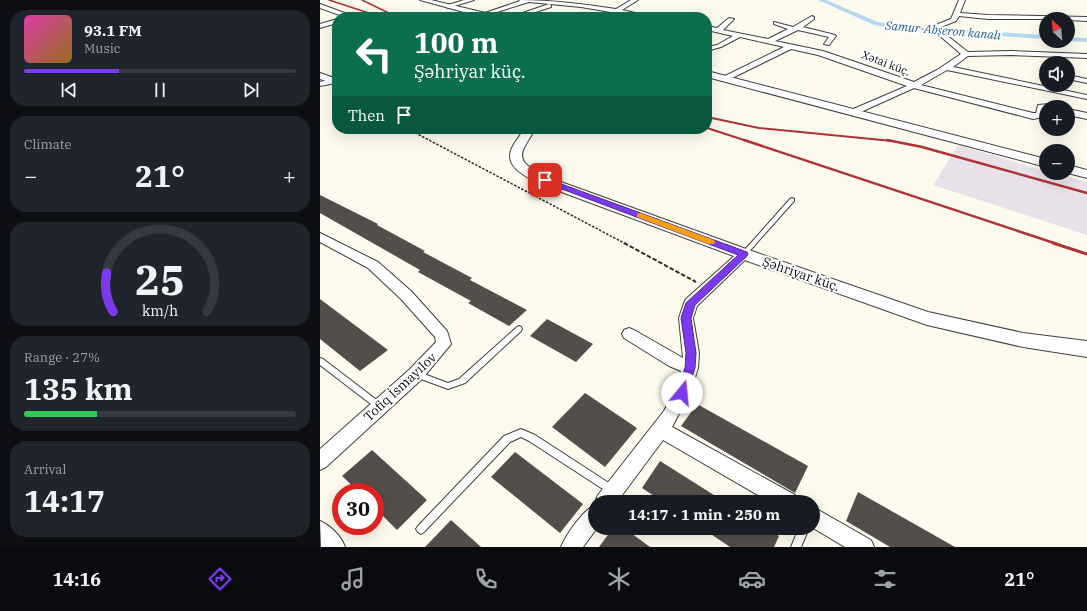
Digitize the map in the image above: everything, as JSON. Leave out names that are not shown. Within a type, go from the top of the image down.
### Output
[{"type":"street","points":[[448,6],[471,0]]},
{"type":"street","points":[[491,12],[527,0],[557,3],[611,12]]},
{"type":"street","points":[[529,12],[564,0]]},
{"type":"street","points":[[618,12],[635,0]]},
{"type":"street","points":[[962,0],[954,20],[948,23],[940,24],[938,27],[942,35],[966,54]]},
{"type":"street","points":[[430,1],[471,12]]},
{"type":"street","points":[[320,6],[337,12]]},
{"type":"street","points":[[956,14],[988,17],[1087,19]]},
{"type":"street","points":[[770,41],[796,29],[812,18]]},
{"type":"street","points":[[718,30],[731,20]]},
{"type":"street","points":[[320,26],[332,22]]},
{"type":"street","points":[[776,23],[796,29],[833,36],[826,44]]},
{"type":"street","name":"Xətai küç.","points":[[712,29],[792,46],[858,64],[913,86],[966,100],[1033,116],[1039,114]]},
{"type":"street","points":[[712,48],[719,46],[740,34]]},
{"type":"street","points":[[726,79],[792,46]]},
{"type":"street","points":[[854,112],[913,86],[948,68],[966,54],[992,52],[1087,56]]},
{"type":"street","points":[[948,68],[1087,97]]},
{"type":"street","points":[[712,75],[1039,161]]},
{"type":"street","points":[[320,76],[332,79]]},
{"type":"street","points":[[1075,78],[1087,81]]},
{"type":"street","points":[[320,84],[332,81]]},
{"type":"street","points":[[1075,113],[1087,116]]},
{"type":"street","name":"Şəhriyar küç.","points":[[526,134],[515,154],[518,165],[524,170],[545,180],[744,254],[927,318],[979,332],[1087,349]]},
{"type":"street","points":[[1075,171],[1087,174]]},
{"type":"street","name":"Tofiq İsmayılov","points":[[320,237],[373,265],[406,295],[442,335],[444,344],[416,374],[320,461]]},
{"type":"street","points":[[610,495],[670,416],[682,393],[690,368],[691,353],[686,318],[691,303],[744,254]]},
{"type":"street","points":[[629,334],[674,361],[690,368]]},
{"type":"street","points":[[660,429],[776,495]]},
{"type":"street","points":[[820,521],[864,547]]},
{"type":"street","points":[[570,547],[588,524]]},
{"type":"street","points":[[320,531],[335,547]]},
{"type":"lane","points":[[744,254],[792,200]]},
{"type":"lane","points":[[416,374],[448,386],[462,381],[519,329]]},
{"type":"lane","points":[[320,361],[380,406]]},
{"type":"lane","points":[[421,529],[506,438],[521,434],[532,438],[608,495]]},
{"type":"lane","points":[[796,547],[801,535]]},
{"type":"path","points":[[418,134],[541,198],[706,288]]},
{"type":"shaded area","points":[[958,145],[1039,169],[1039,180],[1075,180],[1075,179],[1087,182],[1087,235],[933,185]]},
{"type":"building","points":[[320,195],[378,224],[377,225],[425,251],[423,252],[472,278],[470,280],[527,310],[509,326],[468,303],[471,301],[418,272],[420,270],[320,213]]},
{"type":"building","points":[[320,299],[388,350],[360,371],[320,339]]},
{"type":"building","points":[[547,319],[593,344],[576,362],[530,336]]},
{"type":"building","points":[[585,393],[637,428],[605,467],[552,427]]},
{"type":"building","points":[[697,404],[808,466],[795,493],[681,426]]},
{"type":"building","points":[[372,450],[427,500],[397,530],[384,517],[384,483],[349,483],[342,476]]},
{"type":"building","points":[[515,452],[583,504],[560,533],[491,477]]},
{"type":"building","points":[[660,461],[714,495],[652,495],[642,488]]},
{"type":"building","points":[[858,492],[955,547],[890,547],[846,521]]},
{"type":"building","points":[[451,520],[481,547],[425,547]]},
{"type":"building","points":[[608,535],[634,535],[650,547],[599,547]]},
{"type":"building","points":[[712,535],[779,536],[774,547],[730,547]]},
{"type":"waterway","name":"Samur-Abşeron kanalı","points":[[821,0],[876,24],[900,28],[1039,37]]},
{"type":"waterway","name":"Samur-Abşeron kanalı","points":[[1075,39],[1087,40]]},
{"type":"railway","points":[[329,0],[366,12]]},
{"type":"railway","points":[[362,0],[387,12]]},
{"type":"railway","points":[[712,118],[759,128],[892,141]]},
{"type":"railway","points":[[712,130],[747,141]]},
{"type":"railway","points":[[744,140],[1057,244]]},
{"type":"railway","points":[[887,140],[892,141]]},
{"type":"railway","points":[[892,141],[922,147],[1087,193]]},
{"type":"railway","points":[[1053,243],[1087,254]]},
{"type":"slow traffic","points":[[640,216],[711,242]]},
{"type":"route","points":[[545,180],[744,254],[691,303],[686,318],[691,353],[690,368],[682,393]]}]
